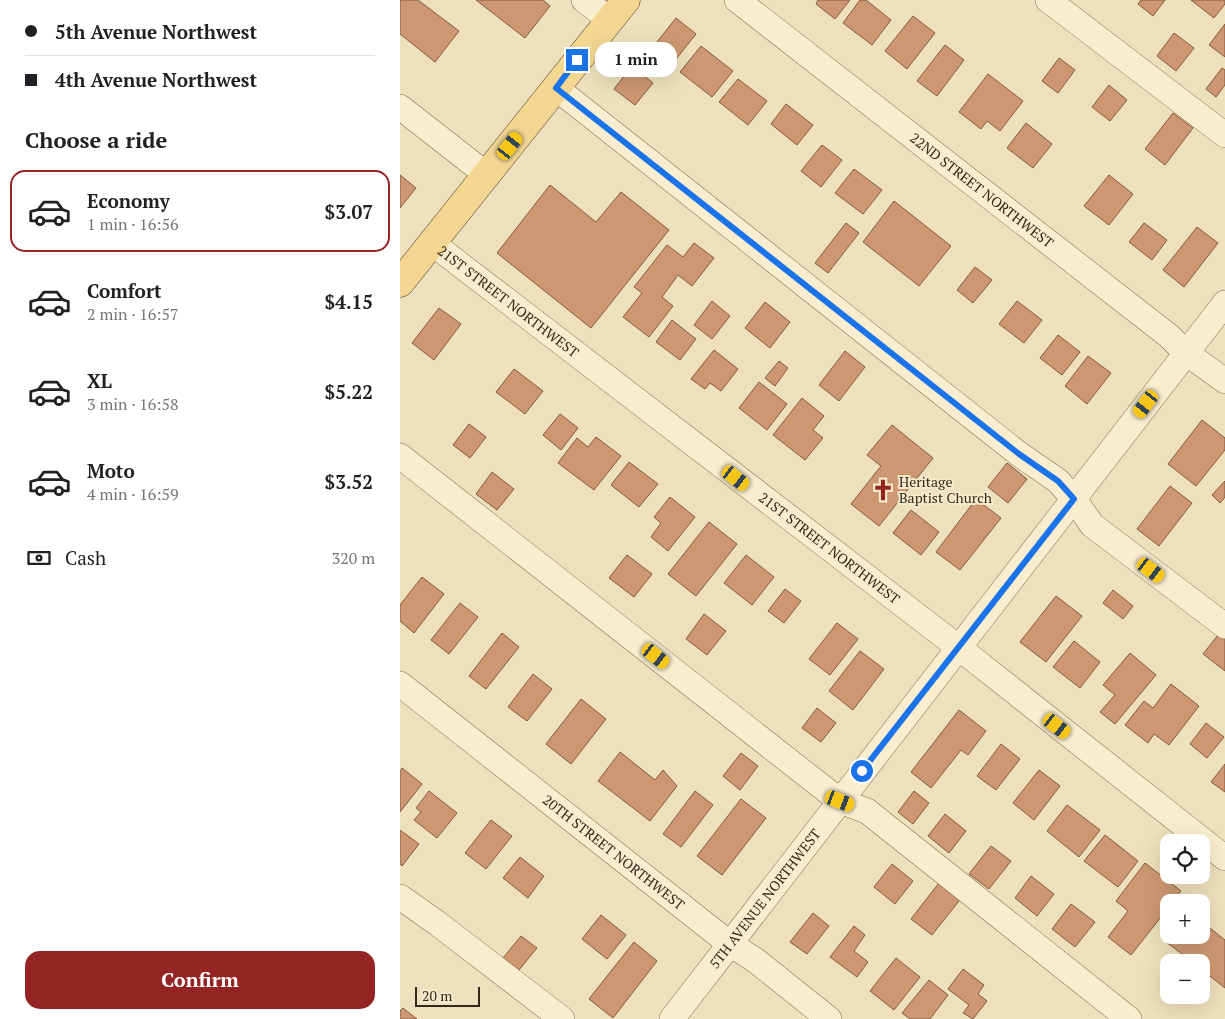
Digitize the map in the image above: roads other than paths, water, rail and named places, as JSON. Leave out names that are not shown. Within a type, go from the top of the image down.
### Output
[{"type":"main road","points":[[400,284],[618,10]]},
{"type":"street","points":[[584,0],[618,10]]},
{"type":"street","name":"22ND STREET NORTHWEST","points":[[737,0],[1169,336],[1185,352],[1225,381]]},
{"type":"street","points":[[1048,0],[1225,135]]},
{"type":"street","points":[[556,88],[1011,448],[1058,481],[1074,499],[1092,525],[1225,626]]},
{"type":"street","points":[[400,107],[487,175]]},
{"type":"street","name":"21ST STREET NORTHWEST","points":[[432,243],[958,647],[1225,858]]},
{"type":"street","name":"5TH AVENUE NORTHWEST","points":[[672,1019],[1074,499],[1185,352],[1225,303]]},
{"type":"street","points":[[400,456],[840,801],[866,811],[1129,1019]]},
{"type":"street","name":"20TH STREET NORTHWEST","points":[[400,684],[730,944],[755,960],[829,1019]]},
{"type":"street","points":[[400,897],[562,1019]]},
{"type":"place","name":"Heritage Baptist Church","points":[[883,490]]}]
